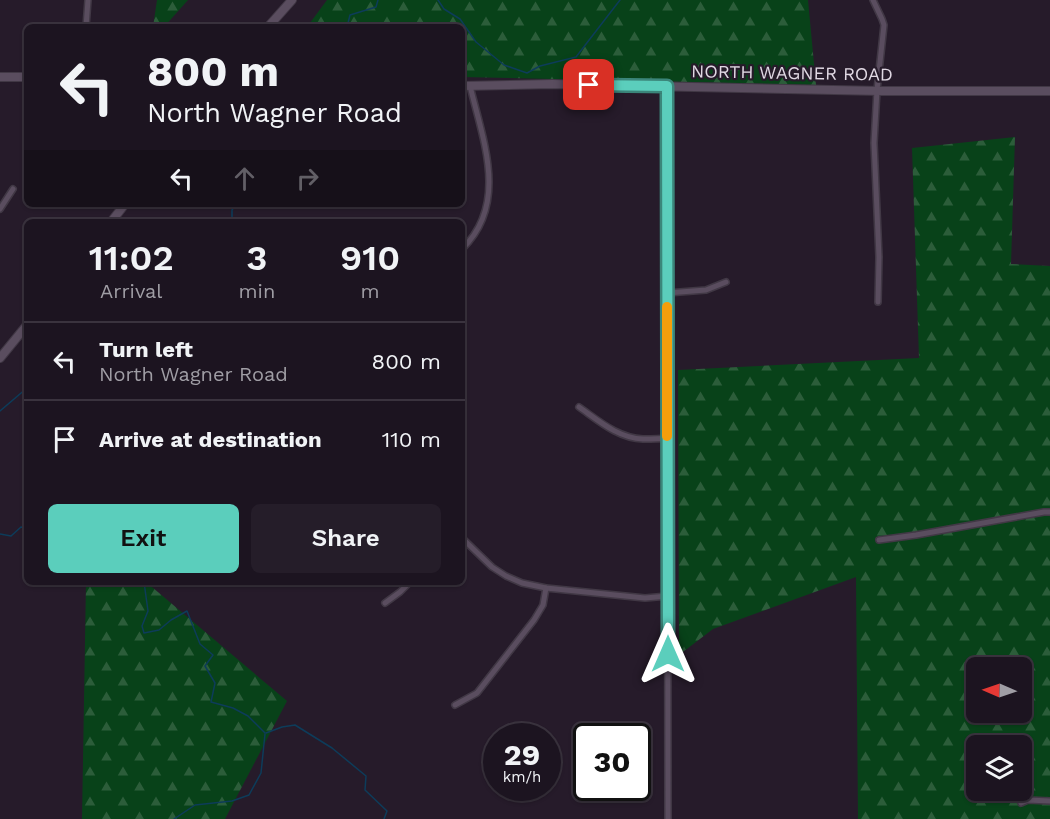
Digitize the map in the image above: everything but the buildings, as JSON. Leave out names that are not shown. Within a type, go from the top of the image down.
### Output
[{"type":"main road","points":[[272,24],[289,3]]},
{"type":"main road","points":[[0,76],[24,77]]},
{"type":"main road","name":"NORTH WAGNER ROAD","points":[[466,86],[552,84],[1050,91]]},
{"type":"main road","points":[[114,219],[124,207]]},
{"type":"main road","points":[[0,358],[24,329]]},
{"type":"street","points":[[87,0],[87,24]]},
{"type":"street","points":[[873,0],[884,25],[874,143],[879,257],[878,302]]},
{"type":"street","points":[[465,245],[478,229],[486,211],[489,194],[488,159],[466,86]]},
{"type":"street","points":[[667,86],[668,819]]},
{"type":"street","points":[[0,209],[13,189]]},
{"type":"street","points":[[667,293],[706,290],[726,282]]},
{"type":"street","points":[[579,407],[615,432],[626,436],[641,439],[667,438]]},
{"type":"street","points":[[879,540],[1050,512]]},
{"type":"street","points":[[465,541],[482,558],[506,576],[522,583],[546,588],[645,598],[668,596]]},
{"type":"street","points":[[385,603],[407,585]]},
{"type":"street","points":[[455,705],[477,693],[534,620],[543,605],[546,588]]},
{"type":"street","points":[[1021,803],[1028,800],[1050,801]]},
{"type":"green space","points":[[157,0],[188,0],[167,24],[153,24]]},
{"type":"green space","points":[[327,0],[808,0],[816,85],[465,77],[465,24],[309,24]]},
{"type":"green space","points":[[1015,137],[1011,264],[1050,266],[1050,819],[858,819],[856,577],[713,629],[679,655],[678,370],[919,358],[912,148]]},
{"type":"green space","points":[[86,585],[150,585],[287,701],[225,819],[82,819]]},
{"type":"waterway","points":[[348,24],[350,15],[376,7],[378,0]]},
{"type":"waterway","points":[[438,0],[444,9],[460,19],[463,24]]},
{"type":"waterway","points":[[465,26],[476,42],[504,65],[527,73],[540,66],[576,57],[620,0]]},
{"type":"waterway","points":[[232,219],[234,207]]},
{"type":"waterway","points":[[0,411],[24,391]]},
{"type":"waterway","points":[[0,534],[11,536],[21,527],[24,528]]},
{"type":"waterway","points":[[144,585],[148,611],[142,626],[144,633],[159,630],[187,611],[200,644],[213,655],[205,666],[215,683],[211,702],[233,708],[248,716],[265,733]]},
{"type":"waterway","points":[[266,733],[295,725],[332,748],[366,776],[365,790],[387,811],[384,819]]},
{"type":"waterway","points":[[174,819],[195,805],[232,801],[249,795],[261,773],[265,734]]},
{"type":"slow traffic","points":[[667,307],[667,436]]},
{"type":"route","points":[[589,85],[667,86],[668,654]]}]
